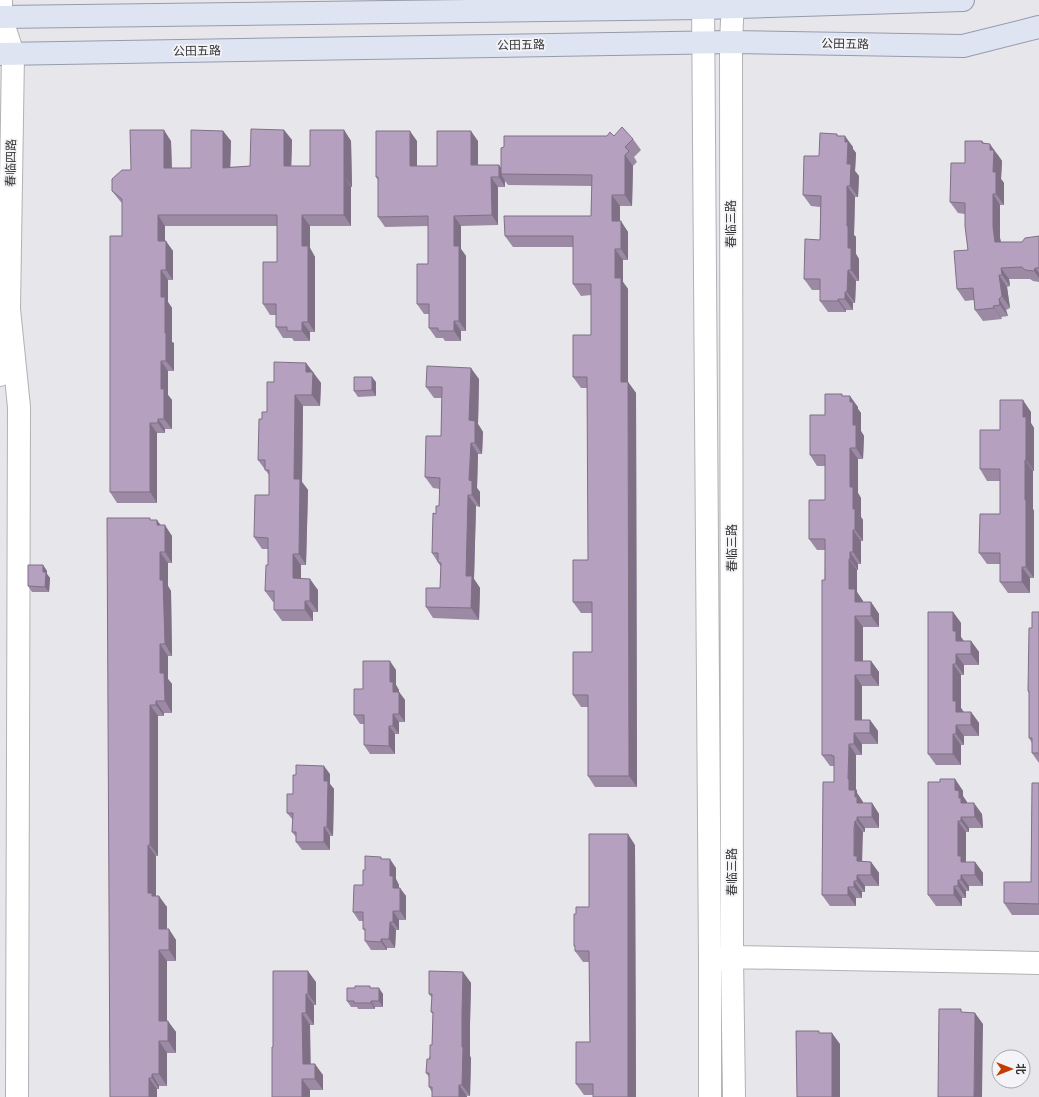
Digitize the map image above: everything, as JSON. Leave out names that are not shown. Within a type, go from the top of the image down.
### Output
[{"type":"main road","points":[[0,11],[963,0]]},
{"type":"main road","name":"公田五路","points":[[6,54],[702,42],[963,46],[1039,27]]},
{"type":"street","name":"春临三路","points":[[733,3],[731,42],[732,957],[734,1097]]},
{"type":"street","name":"春临三路","points":[[703,4],[702,42],[710,1097]]},
{"type":"street","name":"春临四路","points":[[0,11],[6,54],[9,309],[0,375]]},
{"type":"street","points":[[9,309],[19,407],[17,1097]]},
{"type":"street","points":[[710,960],[732,957],[1039,963]]},
{"type":"building","points":[[622,127],[633,139],[625,147],[629,151],[625,155],[625,195],[612,195],[612,221],[621,221],[621,249],[615,249],[615,278],[621,278],[621,382],[628,382],[629,776],[588,776],[588,695],[573,695],[573,652],[592,652],[592,602],[573,602],[573,560],[588,560],[587,377],[573,377],[573,335],[591,335],[591,284],[573,284],[573,236],[505,236],[504,216],[591,216],[592,175],[501,174],[501,148],[504,147],[504,136],[607,136],[610,132],[614,136]]},
{"type":"building","points":[[251,129],[284,130],[284,166],[310,166],[310,130],[344,130],[344,215],[302,215],[302,246],[308,246],[308,322],[302,322],[302,331],[287,331],[287,327],[276,327],[276,304],[263,304],[263,262],[277,262],[277,215],[158,215],[158,241],[166,241],[166,270],[161,270],[161,297],[165,297],[166,333],[166,361],[161,361],[161,389],[164,389],[164,419],[158,419],[158,423],[150,423],[150,492],[110,492],[110,236],[122,236],[122,199],[112,191],[112,179],[122,170],[131,170],[130,130],[164,130],[164,168],[191,168],[191,130],[223,131],[223,168],[250,166]]},
{"type":"building","points":[[376,131],[410,131],[410,166],[437,166],[437,131],[471,131],[471,165],[499,165],[499,177],[491,177],[492,215],[454,216],[454,246],[459,246],[459,321],[454,321],[454,331],[438,331],[438,328],[429,328],[429,304],[417,304],[417,264],[428,264],[428,216],[378,217]]},
{"type":"building","points":[[820,133],[845,136],[845,142],[848,142],[847,164],[851,164],[850,186],[847,186],[847,226],[848,248],[851,248],[851,270],[848,270],[847,292],[845,292],[845,299],[838,299],[838,301],[820,301],[820,279],[804,279],[805,239],[820,240],[821,196],[803,195],[804,156],[819,156]]},
{"type":"building","points":[[965,141],[982,141],[982,143],[990,144],[990,150],[994,150],[993,172],[996,172],[996,194],[993,194],[993,227],[995,242],[1022,242],[1025,238],[1039,236],[1039,268],[1035,268],[1034,271],[1025,270],[1022,267],[1001,268],[1002,275],[999,275],[1002,296],[999,299],[1000,305],[993,306],[994,308],[975,310],[973,288],[957,289],[954,251],[968,250],[965,226],[965,203],[950,202],[951,163],[965,163]]},
{"type":"building","points":[[274,362],[306,363],[306,372],[313,372],[312,395],[295,395],[294,479],[300,479],[299,554],[293,554],[293,578],[310,579],[310,601],[305,601],[305,610],[274,610],[274,591],[265,591],[266,565],[268,565],[268,538],[254,537],[255,495],[269,495],[269,470],[265,470],[265,460],[258,460],[259,419],[262,419],[262,412],[267,412],[267,382],[274,382]]},
{"type":"building","points":[[427,366],[471,368],[469,420],[475,421],[475,443],[471,443],[469,480],[472,481],[472,495],[468,495],[466,576],[472,576],[471,608],[426,607],[426,588],[440,588],[441,563],[438,562],[438,553],[432,553],[433,513],[436,514],[436,506],[439,506],[440,478],[425,477],[426,436],[441,436],[442,387],[426,387]]},
{"type":"building","points":[[354,377],[372,377],[372,390],[354,391]]},
{"type":"building","points":[[825,394],[842,394],[842,396],[850,396],[850,402],[853,402],[853,425],[856,425],[856,448],[850,448],[850,487],[853,487],[855,530],[853,530],[853,552],[850,552],[849,559],[849,589],[855,589],[855,602],[871,602],[871,616],[855,616],[855,661],[871,661],[871,675],[855,675],[855,720],[870,720],[870,733],[854,733],[854,744],[849,744],[848,779],[849,790],[855,790],[857,803],[872,803],[872,817],[857,817],[854,828],[854,856],[857,856],[857,861],[871,862],[871,875],[857,875],[857,881],[854,881],[854,887],[848,887],[848,895],[822,895],[823,782],[834,782],[834,756],[822,755],[822,580],[825,580],[825,539],[809,539],[809,500],[825,500],[825,455],[810,455],[810,415],[825,415]]},
{"type":"building","points":[[1000,400],[1023,400],[1023,417],[1026,417],[1026,567],[1022,567],[1022,582],[1000,582],[1000,553],[979,553],[980,514],[1000,514],[1000,469],[980,469],[980,430],[1000,430]]},
{"type":"building","points":[[107,518],[150,518],[150,520],[157,520],[157,525],[165,525],[165,552],[160,552],[160,580],[163,580],[165,644],[160,644],[160,673],[164,673],[165,701],[156,701],[156,705],[150,705],[150,845],[148,845],[148,893],[152,893],[152,896],[159,896],[159,929],[169,929],[169,950],[159,950],[159,1021],[168,1021],[168,1041],[159,1041],[159,1074],[152,1074],[152,1078],[149,1078],[149,1097],[110,1097]]},
{"type":"building","points":[[28,565],[43,565],[43,572],[46,572],[45,587],[28,586]]},
{"type":"building","points":[[928,612],[953,612],[953,631],[956,631],[956,641],[971,641],[971,654],[956,654],[956,664],[953,664],[953,701],[956,701],[956,712],[971,712],[971,725],[956,725],[956,734],[953,734],[953,754],[928,754]]},
{"type":"building","points":[[1032,612],[1039,612],[1039,753],[1032,753],[1032,738],[1029,738],[1029,628],[1032,628]]},
{"type":"building","points":[[363,661],[390,661],[390,682],[393,682],[393,692],[399,692],[399,714],[393,714],[393,726],[389,726],[389,746],[364,745],[364,715],[354,715],[354,689],[363,689]]},
{"type":"building","points":[[296,765],[324,766],[324,781],[328,781],[327,827],[324,827],[324,842],[296,842],[296,832],[292,832],[293,813],[287,813],[287,794],[293,794],[293,775],[296,775]]},
{"type":"building","points":[[940,779],[955,779],[955,790],[959,791],[961,803],[974,803],[975,817],[961,817],[961,821],[958,821],[958,856],[961,856],[961,862],[975,862],[975,875],[961,875],[961,880],[958,880],[958,886],[954,886],[954,895],[928,895],[928,782],[940,782]]},
{"type":"building","points":[[1032,783],[1039,783],[1039,904],[1004,903],[1004,882],[1031,882]]},
{"type":"building","points":[[589,834],[628,834],[628,1097],[593,1097],[593,1084],[576,1084],[576,1042],[590,1042],[589,951],[575,951],[574,946],[574,914],[576,914],[576,907],[589,907]]},
{"type":"building","points":[[365,856],[390,859],[390,876],[393,876],[393,888],[400,888],[400,911],[393,911],[393,922],[390,922],[389,939],[381,939],[381,942],[365,941],[363,912],[353,912],[354,885],[363,885]]},
{"type":"building","points":[[273,971],[308,971],[306,1013],[302,1013],[303,1064],[315,1064],[315,1079],[302,1079],[302,1097],[272,1097]]},
{"type":"building","points":[[429,971],[463,972],[462,1085],[459,1085],[459,1097],[432,1097],[432,1087],[429,1087],[429,1073],[426,1073],[427,1059],[430,1059],[430,1045],[432,1045],[433,1012],[431,1012],[432,994],[429,994]]},
{"type":"building","points":[[355,986],[370,986],[370,988],[379,988],[379,1001],[371,1001],[371,1003],[354,1003],[354,1001],[347,1001],[347,988],[355,988]]},
{"type":"building","points":[[939,1009],[961,1009],[961,1012],[975,1013],[974,1097],[938,1097]]},
{"type":"building","points":[[796,1031],[819,1031],[819,1033],[832,1033],[832,1097],[797,1097]]}]
